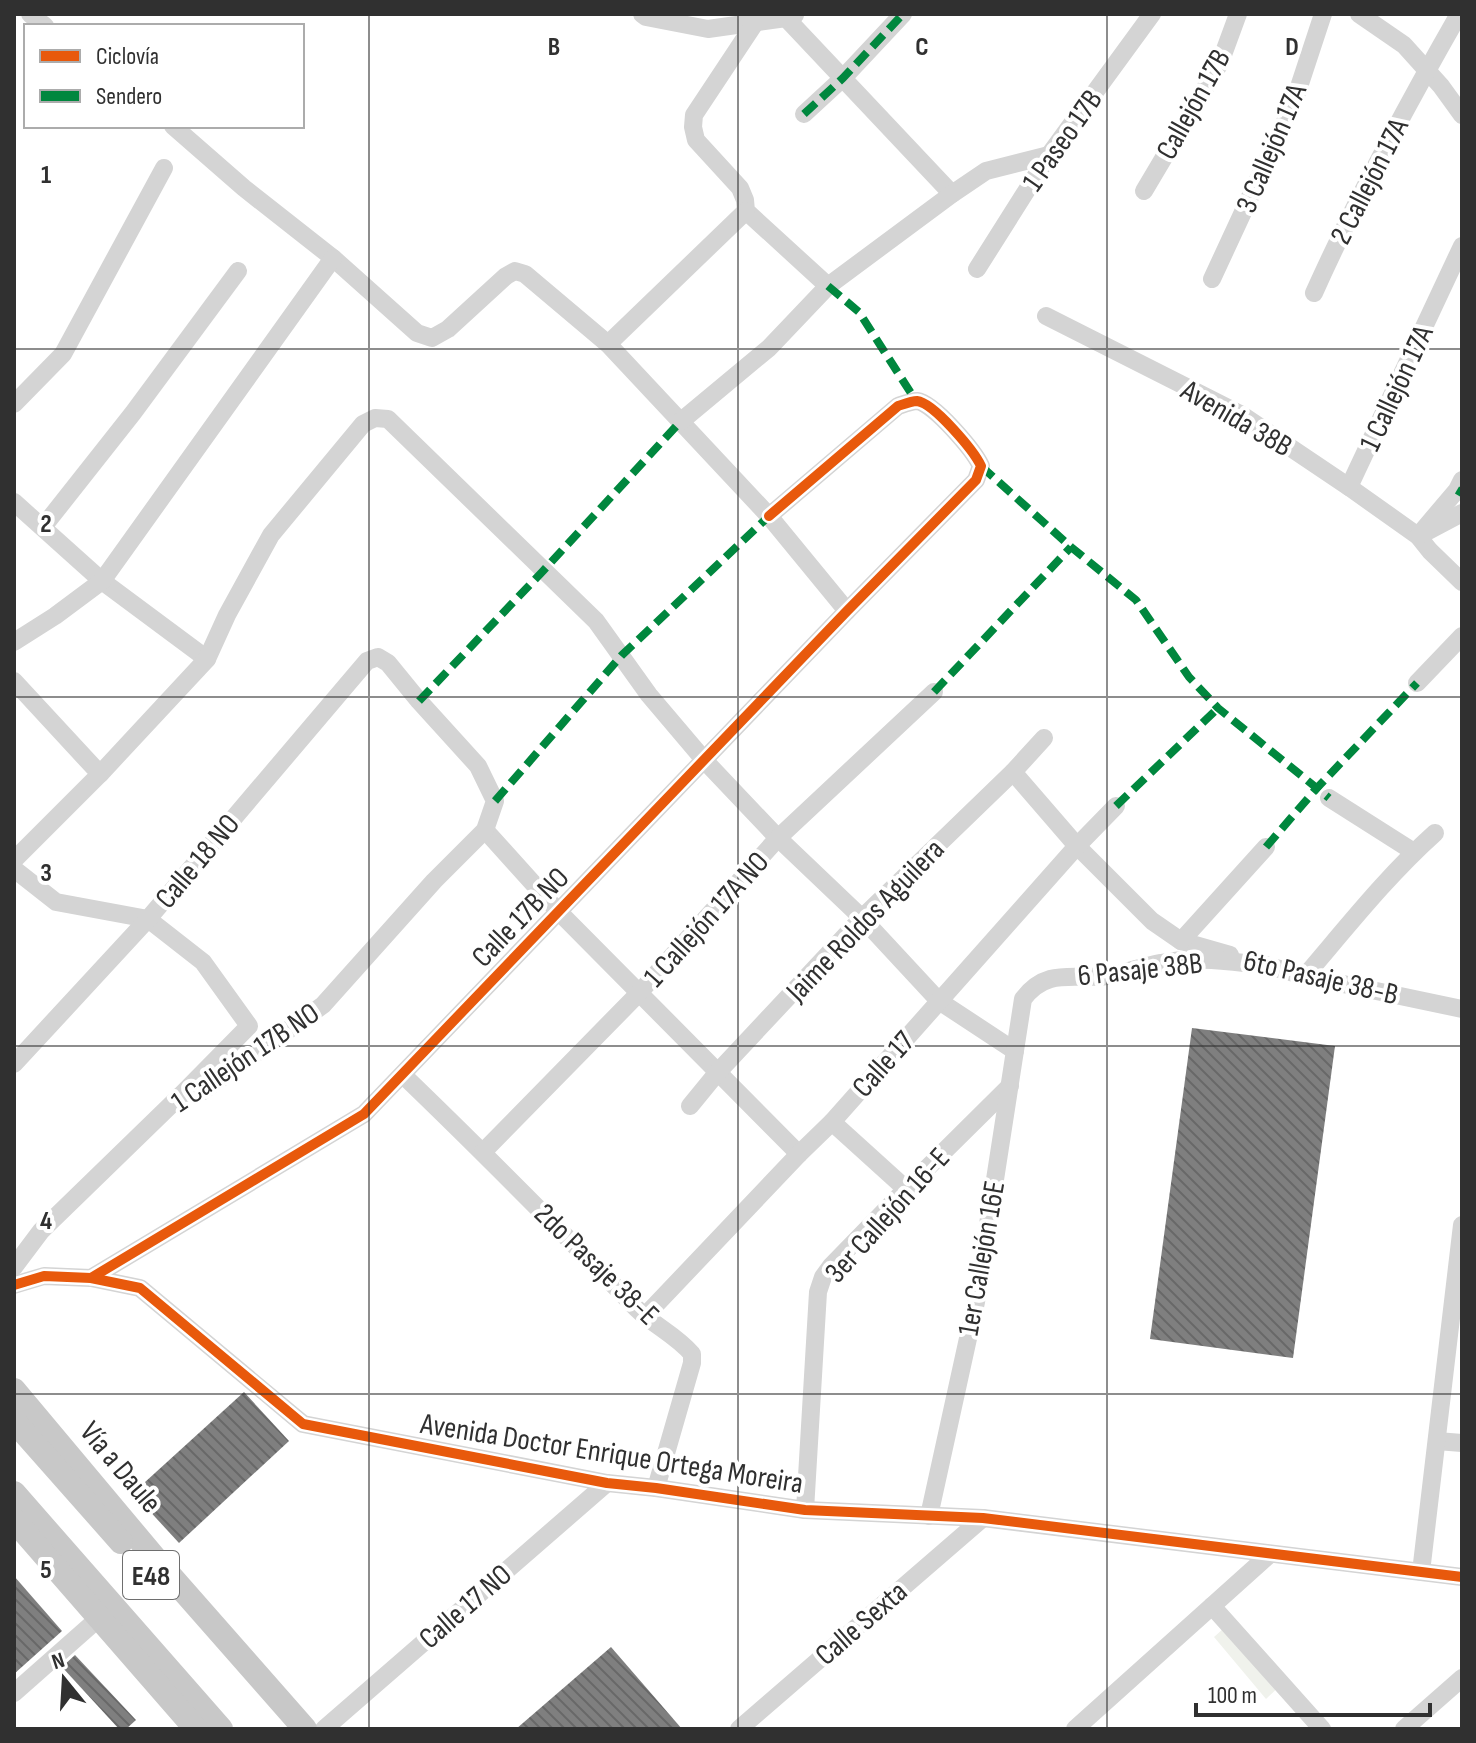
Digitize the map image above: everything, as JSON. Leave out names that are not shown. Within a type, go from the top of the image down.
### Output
[{"type":"main road","name":"Vía a Daule","points":[[14,1390],[159,1563],[305,1729]]},
{"type":"main road","name":"Vía a Daule","points":[[14,1421],[287,1729]]},
{"type":"main road","name":"E48","points":[[14,1493],[196,1729]]},
{"type":"main road","name":"E48","points":[[14,1520],[166,1667],[221,1729]]},
{"type":"main road","points":[[166,1667],[176,1706]]},
{"type":"street","points":[[642,14],[708,29],[792,16],[843,78],[952,194]]},
{"type":"street","points":[[804,114],[903,14]]},
{"type":"street","name":"1 Paseo 17B","points":[[977,269],[1049,155],[1152,14]]},
{"type":"street","name":"Callejón 17B","points":[[1144,191],[1220,63],[1238,14]]},
{"type":"street","name":"3 Callejón 17A","points":[[1212,279],[1294,102],[1323,14]]},
{"type":"street","points":[[1359,14],[1386,21],[1462,115]]},
{"type":"street","name":"2 Callejón 17A","points":[[1314,293],[1343,231],[1459,14]]},
{"type":"street","points":[[755,23],[694,115],[696,140],[740,188],[746,211],[828,286]]},
{"type":"street","points":[[175,128],[244,188],[333,258],[417,333],[432,338],[448,329],[506,276],[515,271],[525,274],[608,344],[769,516],[847,611]]},
{"type":"street","points":[[680,422],[769,348],[828,286],[952,194],[986,171],[1049,155]]},
{"type":"street","points":[[14,404],[63,354],[164,168]]},
{"type":"street","points":[[608,344],[746,211]]},
{"type":"street","name":"1 Callejón 17A","points":[[1349,487],[1462,246]]},
{"type":"street","points":[[14,642],[102,581],[333,258]]},
{"type":"street","points":[[43,527],[133,413],[238,271]]},
{"type":"street","name":"Avenida 38B","points":[[1046,316],[1242,415],[1418,536],[1462,582]]},
{"type":"street","name":"Calle 17B NO","points":[[91,1278],[364,1114],[976,480],[981,466],[976,454],[931,406],[916,401],[898,406],[769,516]]},
{"type":"street","points":[[14,860],[100,774],[207,659],[227,615],[271,535],[363,424],[375,418],[388,419],[596,621],[649,695],[705,761],[778,838],[862,918],[939,1001],[1015,1051]]},
{"type":"street","points":[[1418,536],[1460,488]]},
{"type":"street","points":[[14,502],[102,581],[207,659]]},
{"type":"street","points":[[1418,536],[1462,513]]},
{"type":"street","points":[[1417,683],[1462,636]]},
{"type":"street","name":"1 Callejón 17B NO","points":[[17,1256],[180,1096],[203,1091],[323,1005],[434,881],[485,830],[495,801],[478,766],[388,663],[378,657]]},
{"type":"street","name":"Calle 18 NO","points":[[14,1064],[148,919],[367,661],[378,657]]},
{"type":"street","points":[[14,681],[100,774]]},
{"type":"street","name":"1 Callejón 17A NO","points":[[483,1152],[639,993],[778,838],[934,692]]},
{"type":"street","name":"Jaime Roldos Aguilera","points":[[690,1106],[862,918],[1044,738]]},
{"type":"street","name":"6to Pasaje 38-B","points":[[1013,772],[1077,846],[1152,921],[1181,941],[1305,976],[1462,1009]]},
{"type":"street","points":[[1329,798],[1414,852]]},
{"type":"street","name":"Calle 17","points":[[645,1316],[832,1122],[1116,806]]},
{"type":"street","points":[[485,830],[558,911],[799,1154]]},
{"type":"street","points":[[1305,976],[1374,895],[1435,833]]},
{"type":"street","points":[[1181,941],[1266,847]]},
{"type":"street","points":[[14,869],[56,902],[148,919],[203,962],[249,1026],[180,1096]]},
{"type":"street","name":"6 Pasaje 38B","points":[[1023,999],[1031,988],[1044,980],[1059,977],[1112,975],[1182,960],[1265,965]]},
{"type":"street","name":"1er Callejón 16E","points":[[929,1516],[976,1302],[1023,999]]},
{"type":"street","name":"2do Pasaje 38-E","points":[[403,1075],[645,1316],[692,1354],[656,1488]]},
{"type":"street","name":"3er Callejón 16-E","points":[[805,1510],[818,1292],[823,1277],[1010,1086]]},
{"type":"street","points":[[832,1122],[906,1189]]},
{"type":"street","points":[[1421,1572],[1462,1225]]},
{"type":"street","points":[[14,1285],[44,1276],[91,1278]]},
{"type":"street","name":"Avenida Doctor Enrique Ortega Moreira","points":[[91,1278],[140,1288],[303,1424],[607,1483],[805,1510],[983,1518],[1462,1577]]},
{"type":"street","points":[[1437,1441],[1462,1443]]},
{"type":"street","name":"Calle 17 NO","points":[[324,1729],[607,1483]]},
{"type":"street","name":"Calle Sexta","points":[[739,1729],[983,1518]]},
{"type":"street","points":[[1075,1729],[1270,1554]]},
{"type":"street","points":[[1212,1606],[1322,1729]]},
{"type":"street","points":[[14,1693],[106,1611]]},
{"type":"street","points":[[1404,1729],[1462,1678]]},
{"type":"shaded area","points":[[1233,1620],[1285,1681],[1266,1699],[1214,1637]]},
{"type":"building","points":[[1192,1028],[1335,1046],[1293,1358],[1150,1339]]},
{"type":"building","points":[[244,1392],[289,1441],[179,1543],[133,1493]]},
{"type":"building","points":[[14,1576],[62,1631],[14,1674]]},
{"type":"building","points":[[611,1647],[682,1729],[516,1729]]},
{"type":"building","points":[[75,1655],[136,1720],[126,1729],[119,1729],[62,1667]]},
{"type":"marked path","points":[[804,114],[903,14]]},
{"type":"marked path","points":[[828,286],[859,312],[916,401]]},
{"type":"marked path","points":[[419,701],[680,422]]},
{"type":"marked path","points":[[981,466],[1071,547],[1136,600],[1189,677],[1218,708],[1329,798]]},
{"type":"marked path","points":[[1457,490],[1462,493]]},
{"type":"marked path","points":[[495,801],[622,655],[769,516]]},
{"type":"marked path","points":[[934,692],[1071,547]]},
{"type":"marked path","points":[[1266,847],[1316,789],[1417,683]]},
{"type":"marked path","points":[[1116,806],[1218,708]]},
{"type":"cycle path","points":[[91,1278],[364,1114],[976,480],[981,466],[943,418],[924,404],[910,402],[898,406],[769,516]]},
{"type":"cycle path","points":[[14,1285],[44,1276],[91,1278],[140,1288],[303,1424],[607,1483],[805,1510],[983,1518],[1462,1577]]}]
